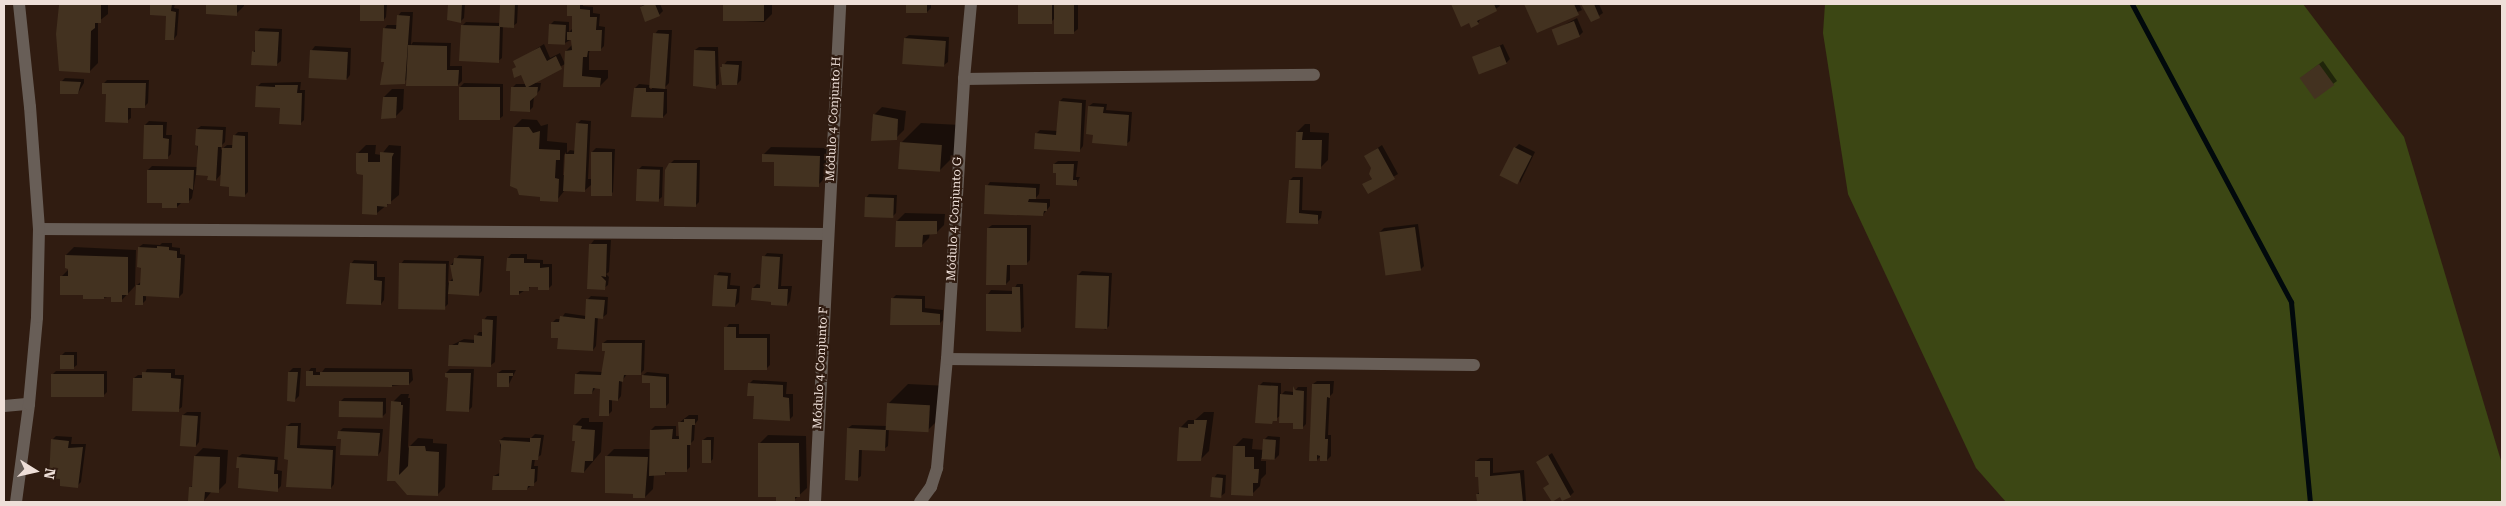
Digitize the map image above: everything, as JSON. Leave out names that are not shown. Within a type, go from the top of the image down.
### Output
[{"type":"street","points":[[16,502],[29,404],[37,317],[39,230],[30,107],[19,4]]},
{"type":"street","name":"Módulo 4 Conjunto H","points":[[828,234],[840,4]]},
{"type":"street","name":"Módulo 4 Conjunto G","points":[[920,502],[931,487],[937,468],[947,360],[970,4]]},
{"type":"street","points":[[964,79],[1314,76]]},
{"type":"street","points":[[39,230],[828,234]]},
{"type":"street","name":"Módulo 4 Conjunto F","points":[[815,502],[828,234]]},
{"type":"street","points":[[947,360],[1474,365]]},
{"type":"street","points":[[4,406],[29,404]]},
{"type":"green space","points":[[1825,4],[2303,4],[2404,137],[2502,464],[2502,502],[2006,502],[1976,468],[1848,194],[1823,33]]},
{"type":"building","points":[[150,4],[172,4],[171,11],[176,12],[174,40],[165,40],[166,16],[150,15]]},
{"type":"building","points":[[206,4],[237,4],[237,16],[206,14]]},
{"type":"building","points":[[360,4],[384,4],[384,21],[360,21]]},
{"type":"building","points":[[448,4],[462,4],[461,23],[447,20]]},
{"type":"building","points":[[500,4],[515,4],[514,28],[500,27],[499,63],[459,61],[461,25],[499,26]]},
{"type":"building","points":[[567,4],[580,4],[580,9],[590,10],[590,17],[597,17],[596,30],[602,30],[601,51],[588,51],[587,57],[583,57],[582,76],[601,78],[600,87],[563,87],[565,51],[572,50],[571,40],[567,40],[567,32],[572,32],[572,16],[567,16]]},
{"type":"building","points":[[647,4],[655,4],[660,16],[645,22],[640,7]]},
{"type":"building","points":[[723,4],[764,4],[764,21],[723,21]]},
{"type":"building","points":[[906,4],[927,4],[927,13],[906,13]]},
{"type":"building","points":[[1018,4],[1052,4],[1052,24],[1018,24]]},
{"type":"building","points":[[1054,4],[1074,4],[1074,34],[1054,34]]},
{"type":"building","points":[[1451,4],[1494,4],[1497,11],[1477,21],[1479,24],[1471,28],[1469,23],[1461,27]]},
{"type":"building","points":[[1524,4],[1574,4],[1579,15],[1537,33]]},
{"type":"building","points":[[1581,4],[1594,4],[1600,18],[1591,22]]},
{"type":"building","points":[[59,5],[101,5],[101,23],[95,23],[95,28],[91,31],[90,73],[59,71],[56,34]]},
{"type":"building","points":[[397,15],[410,16],[405,84],[380,85],[384,62],[381,62],[383,28],[396,29]]},
{"type":"building","points":[[1574,21],[1580,37],[1558,45],[1552,30]]},
{"type":"building","points":[[549,24],[566,25],[565,45],[548,44]]},
{"type":"building","points":[[255,31],[279,32],[277,66],[251,65],[252,51],[255,52]]},
{"type":"building","points":[[653,33],[669,34],[665,89],[649,88]]},
{"type":"building","points":[[904,38],[946,41],[944,67],[902,64]]},
{"type":"building","points":[[408,45],[447,46],[447,70],[459,70],[458,86],[406,86]]},
{"type":"building","points":[[1500,46],[1507,64],[1479,74],[1472,57]]},
{"type":"building","points":[[540,47],[547,61],[556,56],[562,69],[528,87],[538,87],[537,95],[530,101],[530,112],[510,111],[511,87],[526,87],[521,75],[514,78],[512,69],[516,67],[513,61]]},
{"type":"building","points":[[310,50],[348,52],[346,80],[309,78]]},
{"type":"building","points":[[694,50],[715,51],[716,89],[693,86]]},
{"type":"building","points":[[722,64],[739,65],[737,85],[722,85],[720,67],[722,67]]},
{"type":"building","points":[[2319,64],[2334,85],[2315,99],[2300,78]]},
{"type":"building","points":[[60,81],[81,82],[78,94],[60,94]]},
{"type":"building","points":[[102,83],[146,83],[145,108],[128,108],[128,123],[105,122],[106,94],[102,94]]},
{"type":"building","points":[[275,85],[298,85],[297,93],[302,93],[301,125],[279,124],[280,108],[255,107],[256,86],[275,87]]},
{"type":"building","points":[[459,87],[500,87],[500,120],[459,120]]},
{"type":"building","points":[[634,88],[646,88],[646,92],[664,92],[663,118],[631,117]]},
{"type":"building","points":[[383,97],[397,97],[396,118],[381,119]]},
{"type":"building","points":[[1059,101],[1082,103],[1080,152],[1034,149],[1035,133],[1056,135]]},
{"type":"building","points":[[1088,106],[1104,107],[1103,113],[1129,115],[1127,146],[1092,143],[1093,135],[1086,134]]},
{"type":"building","points":[[873,114],[898,119],[897,140],[871,141]]},
{"type":"building","points":[[576,123],[588,124],[585,192],[563,191],[565,154],[574,154]]},
{"type":"building","points":[[144,125],[163,125],[163,138],[169,139],[168,159],[143,159]]},
{"type":"building","points":[[513,127],[529,127],[533,133],[540,131],[539,149],[560,150],[560,160],[556,160],[555,178],[559,179],[558,202],[540,201],[540,197],[519,195],[517,189],[510,186]]},
{"type":"building","points":[[196,129],[223,130],[222,147],[218,147],[216,181],[207,180],[208,176],[196,175],[198,146],[195,145]]},
{"type":"building","points":[[1296,132],[1303,132],[1302,140],[1322,140],[1321,169],[1295,168]]},
{"type":"building","points":[[233,135],[245,136],[245,197],[229,196],[229,187],[220,186],[222,148],[232,148]]},
{"type":"building","points":[[900,142],[942,145],[940,172],[898,169]]},
{"type":"building","points":[[1514,147],[1532,156],[1517,185],[1499,176]]},
{"type":"building","points":[[1378,148],[1395,179],[1368,194],[1362,184],[1372,179],[1369,174],[1371,168],[1364,156]]},
{"type":"building","points":[[380,152],[394,153],[392,157],[391,204],[387,204],[387,207],[377,206],[377,215],[362,214],[363,175],[357,174],[356,171],[356,153],[368,153],[368,162],[380,162]]},
{"type":"building","points":[[591,152],[612,152],[612,196],[591,196]]},
{"type":"building","points":[[762,154],[820,156],[819,187],[774,186],[774,162],[762,162]]},
{"type":"building","points":[[669,163],[697,163],[696,207],[664,206],[665,170]]},
{"type":"building","points":[[1053,164],[1074,164],[1073,180],[1077,180],[1077,186],[1056,185],[1056,173],[1053,173]]},
{"type":"building","points":[[637,169],[660,170],[659,202],[636,201]]},
{"type":"building","points":[[147,170],[194,170],[193,190],[189,188],[189,203],[177,203],[177,208],[162,208],[162,203],[147,203]]},
{"type":"building","points":[[1289,180],[1300,180],[1299,213],[1318,215],[1318,224],[1286,223]]},
{"type":"building","points":[[985,185],[1036,188],[1036,199],[1029,199],[1028,202],[1047,203],[1047,211],[1044,211],[1043,216],[984,214]]},
{"type":"building","points":[[865,197],[894,198],[893,218],[864,217]]},
{"type":"building","points":[[896,221],[937,221],[937,234],[923,235],[922,247],[895,247]]},
{"type":"building","points":[[1415,227],[1421,271],[1385,276],[1379,232]]},
{"type":"building","points":[[987,228],[1027,228],[1027,265],[1007,265],[1006,285],[986,285]]},
{"type":"building","points":[[589,244],[607,244],[606,277],[601,276],[606,281],[605,290],[587,289]]},
{"type":"building","points":[[157,246],[169,247],[169,250],[177,251],[177,258],[181,258],[179,298],[143,296],[143,305],[135,305],[136,285],[140,285],[141,268],[137,267],[138,247],[157,248]]},
{"type":"building","points":[[65,255],[128,257],[128,295],[122,295],[122,302],[111,302],[111,297],[83,299],[83,295],[60,295],[60,276],[68,276],[68,269],[65,268]]},
{"type":"building","points":[[762,256],[780,257],[778,289],[788,289],[787,306],[771,305],[771,302],[751,300],[752,288],[760,288]]},
{"type":"building","points":[[454,258],[481,259],[479,296],[448,294],[449,281],[453,281],[450,265],[453,265]]},
{"type":"building","points":[[507,258],[524,258],[524,263],[540,263],[540,268],[549,267],[549,290],[538,290],[538,287],[529,287],[529,291],[519,291],[519,295],[510,295],[510,271],[506,271]]},
{"type":"building","points":[[350,263],[374,264],[374,280],[382,281],[381,305],[346,304]]},
{"type":"building","points":[[399,263],[446,264],[445,310],[398,309]]},
{"type":"building","points":[[714,275],[728,276],[727,289],[737,289],[735,307],[712,306]]},
{"type":"building","points":[[1077,275],[1109,276],[1107,329],[1075,328]]},
{"type":"building","points":[[1012,287],[1020,287],[1021,332],[986,331],[986,294],[1012,294]]},
{"type":"building","points":[[891,298],[922,299],[922,312],[940,314],[940,325],[890,325]]},
{"type":"building","points":[[586,299],[605,300],[603,319],[595,318],[593,351],[557,349],[558,338],[551,338],[551,322],[559,322],[560,316],[585,319]]},
{"type":"building","points":[[482,319],[493,320],[491,367],[448,366],[449,345],[458,345],[459,342],[474,343],[474,335],[482,336]]},
{"type":"building","points":[[724,327],[736,327],[736,338],[767,338],[767,370],[724,370]]},
{"type":"building","points":[[602,343],[642,343],[641,375],[624,375],[623,382],[619,381],[618,401],[609,400],[609,416],[599,416],[600,389],[593,388],[592,394],[574,394],[575,374],[601,375],[605,351],[602,351]]},
{"type":"building","points":[[60,355],[74,355],[74,369],[60,369]]},
{"type":"building","points":[[306,371],[313,371],[313,375],[320,375],[320,372],[409,372],[409,385],[392,385],[392,387],[306,386]]},
{"type":"building","points":[[142,372],[171,373],[171,378],[181,379],[179,412],[132,411],[133,378],[142,378]]},
{"type":"building","points":[[288,372],[298,372],[295,402],[287,401]]},
{"type":"building","points":[[445,373],[471,373],[469,412],[446,411],[448,378],[445,377]]},
{"type":"building","points":[[497,373],[513,373],[513,376],[509,376],[509,387],[497,387]]},
{"type":"building","points":[[51,374],[104,374],[104,397],[51,397]]},
{"type":"building","points":[[642,375],[666,377],[666,408],[650,408],[650,383],[642,383]]},
{"type":"building","points":[[748,383],[783,385],[783,397],[789,398],[790,421],[753,419],[754,396],[747,396]]},
{"type":"building","points":[[1312,384],[1330,384],[1330,398],[1327,397],[1325,439],[1328,439],[1327,461],[1320,461],[1320,456],[1317,455],[1317,461],[1309,461]]},
{"type":"building","points":[[1258,385],[1278,386],[1277,421],[1273,421],[1272,424],[1255,423]]},
{"type":"building","points":[[1293,386],[1295,390],[1304,391],[1303,429],[1293,429],[1293,423],[1279,423],[1280,394],[1293,395]]},
{"type":"building","points":[[339,401],[383,402],[383,418],[339,417]]},
{"type":"building","points":[[391,401],[401,402],[401,405],[403,405],[399,475],[408,466],[409,446],[425,446],[426,451],[439,452],[438,496],[407,495],[395,481],[387,481]]},
{"type":"building","points":[[887,403],[930,405],[929,432],[886,430]]},
{"type":"building","points":[[182,415],[198,416],[196,447],[180,446]]},
{"type":"building","points":[[684,419],[695,419],[695,425],[692,425],[691,445],[687,445],[687,472],[665,472],[665,475],[649,476],[650,430],[673,429],[672,439],[679,439],[678,422],[684,422]]},
{"type":"building","points":[[1194,420],[1207,420],[1201,461],[1177,461],[1179,427],[1188,428],[1188,424],[1194,424]]},
{"type":"building","points":[[573,425],[582,426],[581,429],[595,430],[593,461],[585,461],[584,473],[571,472],[575,441],[572,441]]},
{"type":"building","points":[[286,426],[298,426],[297,448],[333,450],[331,489],[286,487],[288,460],[284,459]]},
{"type":"building","points":[[847,428],[886,430],[885,451],[859,450],[858,481],[845,480]]},
{"type":"building","points":[[338,431],[380,433],[378,456],[340,455],[341,439],[337,439]]},
{"type":"building","points":[[530,438],[541,438],[538,460],[532,460],[531,469],[535,469],[534,486],[528,486],[527,490],[492,490],[493,476],[499,476],[501,445],[499,440],[530,442]]},
{"type":"building","points":[[51,439],[69,441],[68,448],[83,447],[78,488],[60,486],[60,479],[49,478]]},
{"type":"building","points":[[1263,439],[1276,440],[1275,460],[1262,459]]},
{"type":"building","points":[[702,440],[711,440],[711,463],[702,463]]},
{"type":"building","points":[[758,443],[799,443],[800,497],[795,497],[795,501],[776,501],[776,497],[758,497]]},
{"type":"building","points":[[1233,446],[1245,446],[1245,457],[1254,457],[1254,469],[1259,469],[1258,483],[1253,483],[1253,496],[1231,495]]},
{"type":"building","points":[[1548,455],[1571,497],[1562,501],[1560,497],[1552,502],[1543,488],[1549,484],[1536,462]]},
{"type":"building","points":[[194,456],[220,457],[219,493],[205,492],[204,502],[188,501],[189,487],[192,487]]},
{"type":"building","points":[[605,456],[648,457],[645,498],[633,498],[633,494],[605,493]]},
{"type":"building","points":[[237,457],[275,460],[274,474],[278,474],[278,492],[238,488],[239,468],[236,468]]},
{"type":"building","points":[[1475,461],[1490,461],[1490,476],[1520,473],[1523,502],[1477,502],[1476,494],[1479,494],[1478,477],[1475,477]]},
{"type":"building","points":[[1212,477],[1223,478],[1221,498],[1210,497]]},
{"type":"waterway","points":[[2132,4],[2291,302],[2310,502]]}]
